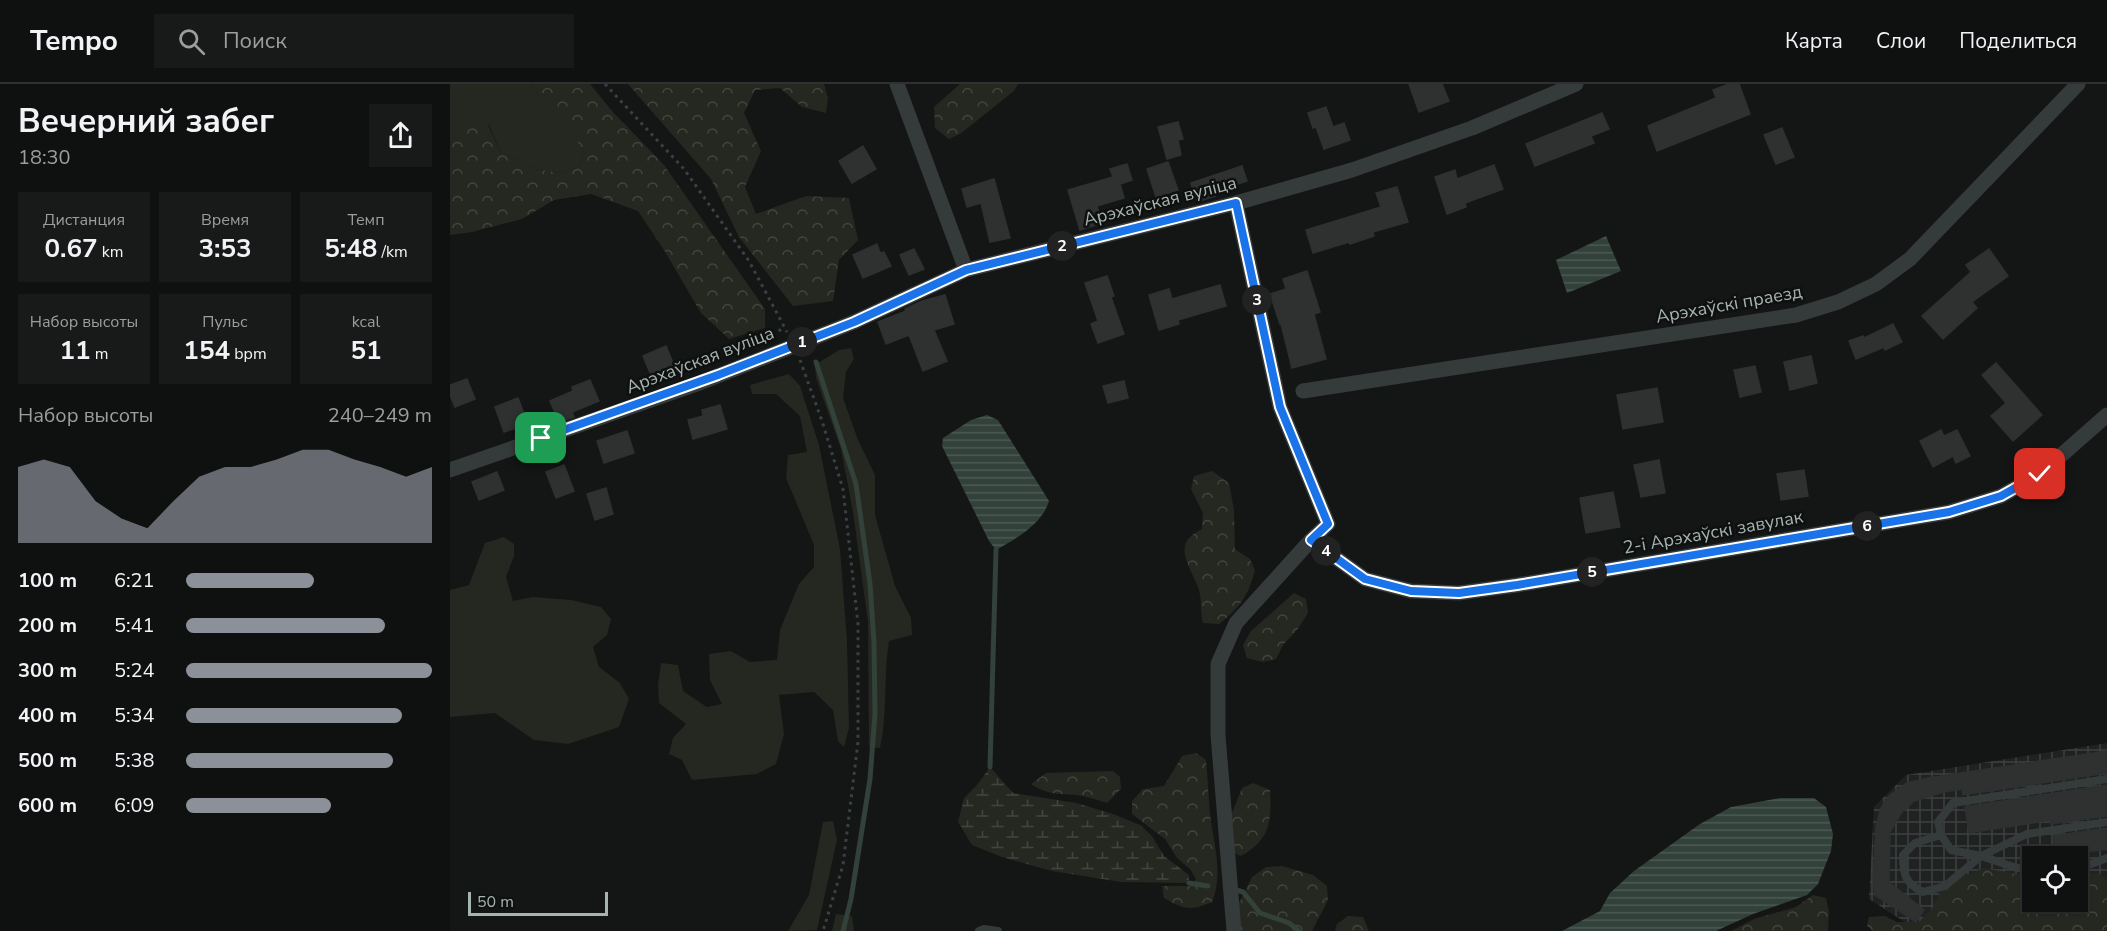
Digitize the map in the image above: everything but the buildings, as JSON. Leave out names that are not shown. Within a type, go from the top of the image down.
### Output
[{"type":"street","points":[[897,84],[966,270]]},
{"type":"street","name":"Арэхаўская вуліца","points":[[450,470],[718,375],[854,322],[966,270],[1236,203],[1394,157],[1472,128],[1576,84]]},
{"type":"street","name":"Арэхаўскі праезд","points":[[1303,391],[1796,315],[1838,302],[1876,284],[1910,259],[2078,84]]},
{"type":"street","points":[[1234,931],[1218,735],[1218,664],[1236,623],[1328,524],[1280,407],[1236,203]]},
{"type":"street","name":"2-і Арэхаўскі завулак","points":[[1311,540],[1365,579],[1411,591],[1459,593],[1517,585],[1949,512],[2001,496],[2040,474],[2107,415]]},
{"type":"lane","points":[[2022,868],[1951,850],[1941,835],[1938,822],[1953,802],[2107,779]]},
{"type":"lane","points":[[1941,835],[1915,843],[1903,855],[1903,870],[1910,885],[1923,892],[1946,886],[1981,856],[2027,834],[2107,822]]},
{"type":"lane","points":[[2088,865],[2107,858]]},
{"type":"lane","points":[[979,931],[984,929],[998,931]]},
{"type":"path","points":[[605,84],[684,169],[749,261],[789,336]]},
{"type":"path","points":[[709,359],[785,328]]},
{"type":"path","points":[[797,354],[822,421],[843,489],[858,624],[858,742],[843,865],[823,931]]},
{"type":"shaded area","points":[[1606,236],[1621,271],[1567,293],[1556,260]]},
{"type":"shaded area","points":[[987,415],[998,420],[1049,501],[1035,523],[996,550],[989,541],[942,446],[943,438],[971,420]]},
{"type":"shaded area","points":[[2107,743],[2107,912],[1914,928],[1869,899],[1874,807],[1906,775]]},
{"type":"shaded area","points":[[1780,798],[1814,798],[1826,807],[1833,834],[1831,851],[1818,884],[1807,895],[1753,914],[1716,931],[1562,931],[1600,911],[1610,893],[1634,871],[1700,824],[1731,807]]},
{"type":"green space","points":[[450,84],[530,84],[584,151],[579,167],[561,173],[535,169],[500,151],[489,125],[450,120]]},
{"type":"green space","points":[[530,84],[590,84],[613,112],[664,165],[765,309],[765,328],[729,339],[701,313],[638,211],[591,194],[554,200],[522,219],[472,232],[450,235],[450,120],[480,120],[488,125],[500,151],[535,169],[561,173],[579,167],[584,151]]},
{"type":"green space","points":[[628,84],[824,84],[828,98],[826,113],[802,107],[780,88],[755,90],[744,113],[761,151],[745,187],[756,214],[806,196],[849,198],[858,240],[839,260],[833,301],[793,306],[739,237],[711,179]]},
{"type":"green space","points":[[960,84],[1018,84],[1014,91],[960,134],[949,139],[935,128],[934,107]]},
{"type":"green space","points":[[851,348],[854,359],[846,372],[843,398],[858,440],[875,475],[875,515],[895,586],[911,618],[912,635],[889,641],[884,722],[880,748],[869,747],[868,622],[853,512],[841,449],[816,378],[815,365],[839,350]]},
{"type":"green space","points":[[789,374],[800,386],[819,445],[840,549],[847,641],[849,728],[844,747],[838,741],[833,710],[814,692],[779,695],[784,734],[776,764],[757,774],[692,780],[682,760],[669,754],[673,738],[686,724],[659,703],[658,685],[661,663],[678,665],[683,691],[707,707],[722,704],[710,680],[709,654],[731,651],[750,662],[777,660],[780,630],[799,584],[814,567],[814,545],[786,478],[788,455],[807,452],[800,416],[776,394],[752,394],[750,385]]},
{"type":"green space","points":[[1212,471],[1229,483],[1234,510],[1235,549],[1250,559],[1255,570],[1242,601],[1219,624],[1203,623],[1199,590],[1185,556],[1186,543],[1190,537],[1202,529],[1203,513],[1191,489],[1194,476]]},
{"type":"green space","points":[[504,537],[514,544],[514,556],[506,577],[513,601],[533,597],[571,600],[601,607],[611,619],[607,635],[593,647],[599,667],[620,683],[629,699],[619,727],[568,744],[534,740],[495,713],[450,717],[450,590],[469,585],[485,543]]},
{"type":"green space","points":[[1294,593],[1306,599],[1308,613],[1297,630],[1283,645],[1276,659],[1263,662],[1247,658],[1243,645],[1251,631]]},
{"type":"green space","points":[[1196,753],[1206,760],[1210,813],[1217,858],[1217,880],[1212,902],[1188,908],[1164,898],[1162,886],[1192,886],[1196,879],[1190,869],[1177,858],[1165,839],[1132,814],[1132,801],[1143,789],[1164,786],[1182,756]]},
{"type":"green space","points":[[990,767],[1013,793],[1076,803],[1140,825],[1152,836],[1164,856],[1189,875],[1189,883],[1121,882],[1052,871],[1002,857],[972,845],[958,822],[964,798]]},
{"type":"green space","points":[[1113,771],[1120,777],[1121,789],[1107,803],[1083,796],[1043,791],[1031,784],[1046,773]]},
{"type":"green space","points":[[1253,783],[1270,790],[1269,820],[1267,829],[1258,843],[1241,856],[1232,852],[1230,818],[1242,788]]},
{"type":"green space","points":[[833,821],[837,840],[817,930],[788,931],[809,895],[823,822]]},
{"type":"green space","points":[[1282,866],[1313,875],[1327,886],[1328,900],[1312,931],[1239,931],[1235,911],[1252,877],[1266,867]]},
{"type":"green space","points":[[1984,868],[2022,875],[2022,912],[2088,912],[2088,874],[2099,873],[2107,880],[2107,931],[1873,931],[1867,926],[1869,917],[1885,916],[1897,922],[1919,922],[1931,910],[1941,891],[1964,876]]},
{"type":"green space","points":[[1813,895],[1826,898],[1829,912],[1828,931],[1731,931],[1754,919],[1796,907]]},
{"type":"green space","points":[[836,914],[852,916],[854,931],[832,931]]},
{"type":"green space","points":[[1348,916],[1363,917],[1369,931],[1335,931],[1337,924]]},
{"type":"waterway","points":[[816,362],[856,484],[870,584],[874,643],[875,714],[870,779],[851,899],[843,931]]},
{"type":"waterway","points":[[990,767],[996,550]]},
{"type":"waterway","points":[[1189,883],[1208,886]]},
{"type":"waterway","points":[[1233,889],[1243,892],[1260,913],[1289,923],[1299,931]]},
{"type":"route","points":[[541,438],[697,384],[854,322],[966,270],[1236,203],[1280,407],[1328,524],[1311,540],[1365,579],[1411,591],[1459,593],[1517,585],[1949,512],[2001,496],[2040,474]]}]
